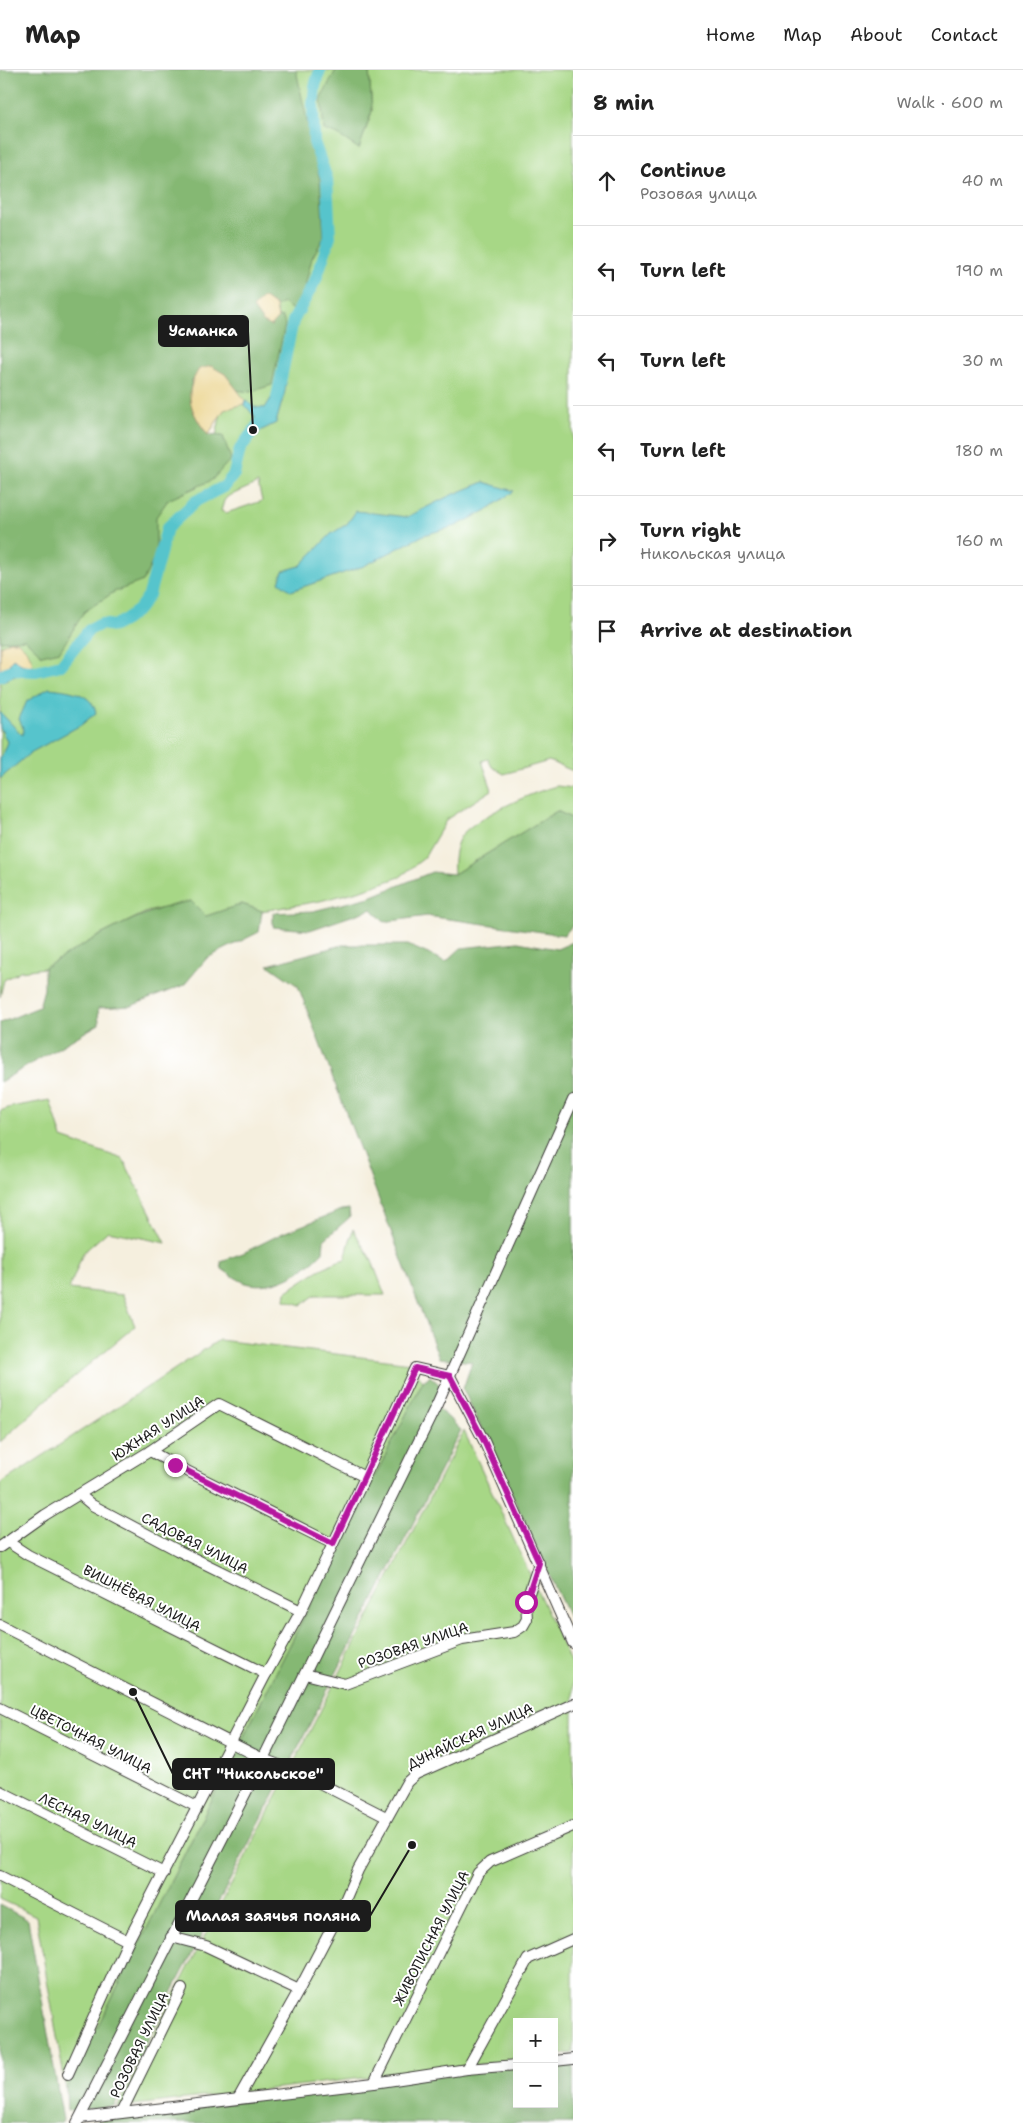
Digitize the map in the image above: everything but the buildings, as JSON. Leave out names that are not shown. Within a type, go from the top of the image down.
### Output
[{"type":"street","points":[[79,2121],[263,1759],[450,1376],[573,1100]]},
{"type":"street","points":[[68,2074],[128,1941],[266,1674],[301,1611],[366,1477],[415,1368],[450,1376],[484,1441],[573,1642]]},
{"type":"street","name":"ЮЖНАЯ УЛИЦА","points":[[4,1545],[45,1515],[80,1495],[219,1404],[366,1477]]},
{"type":"street","points":[[150,1450],[175,1465],[333,1544]]},
{"type":"street","name":"САДОВАЯ УЛИЦА","points":[[80,1495],[92,1505],[177,1550],[301,1611]]},
{"type":"street","name":"ВИШНЁВАЯ УЛИЦА","points":[[4,1545],[266,1674]]},
{"type":"street","name":"РОЗОВАЯ УЛИЦА","points":[[305,1674],[345,1684],[462,1640],[514,1632],[523,1626],[527,1619],[526,1602],[539,1563]]},
{"type":"street","points":[[0,1625],[263,1759],[300,1773],[386,1818]]},
{"type":"street","name":"ДУНАЙСКАЯ УЛИЦА","points":[[238,2099],[299,1990],[406,1782],[416,1774],[573,1704]]},
{"type":"street","name":"ЦВЕТОЧНАЯ УЛИЦА","points":[[0,1708],[197,1808]]},
{"type":"street","name":"ЛЕСНАЯ УЛИЦА","points":[[0,1791],[164,1873]]},
{"type":"street","name":"ЖИВОПИСНАЯ УЛИЦА","points":[[374,2083],[478,1873],[490,1862],[573,1826]]},
{"type":"street","points":[[0,1876],[128,1941]]},
{"type":"street","points":[[171,1938],[206,1946],[299,1990]]},
{"type":"street","points":[[467,2069],[528,1959],[573,1939]]},
{"type":"street","name":"РОЗОВАЯ УЛИЦА","points":[[121,2113],[182,1989]]},
{"type":"street","points":[[558,2061],[573,2059]]},
{"type":"street","points":[[79,2121],[121,2113],[374,2083],[467,2069],[513,2065]]},
{"type":"green space","points":[[0,70],[296,70],[320,180],[324,237],[312,258],[302,298],[294,311],[283,303],[276,307],[278,317],[283,318],[285,325],[272,385],[250,392],[236,390],[225,374],[192,380],[190,396],[195,416],[208,435],[223,436],[231,459],[212,480],[168,500],[156,517],[156,554],[143,581],[114,592],[84,612],[60,651],[42,655],[25,639],[0,641]]},
{"type":"green space","points":[[294,70],[363,70],[364,135],[372,111],[369,70],[573,70],[573,771],[549,761],[504,774],[492,767],[488,759],[482,761],[492,790],[447,819],[424,858],[400,877],[362,890],[320,901],[262,911],[242,904],[206,916],[191,901],[147,912],[102,934],[44,968],[20,971],[4,980],[0,997],[0,634],[143,533],[216,436]],"holes":[[[258,483],[262,501],[226,513],[221,511],[227,497]]]},
{"type":"green space","points":[[336,70],[369,70],[372,111],[359,149],[338,135],[324,130],[321,98]]},
{"type":"green space","points":[[557,786],[573,788],[573,819],[557,811],[454,874],[455,850],[461,836],[468,829],[478,821],[505,806],[534,793]]},
{"type":"green space","points":[[557,811],[573,819],[573,925],[564,935],[427,916],[384,922],[372,909],[310,930],[273,927],[273,913],[313,911],[370,897],[432,872],[454,874]]},
{"type":"green space","points":[[191,901],[206,916],[242,904],[262,911],[259,932],[207,958],[184,985],[131,1006],[98,1008],[99,1024],[0,1082],[0,1023],[39,1007],[44,989],[44,968],[97,937],[133,919]]},
{"type":"green space","points":[[518,942],[557,949],[573,942],[573,1626],[463,1389],[472,1362],[439,1358],[298,986],[268,965],[342,945],[408,945],[446,962],[461,948]]},
{"type":"green space","points":[[50,1100],[62,1138],[123,1159],[166,1243],[108,1231],[83,1253],[69,1289],[123,1295],[135,1326],[51,1396],[0,1442],[0,1111],[11,1107]]},
{"type":"green space","points":[[349,1209],[350,1217],[324,1240],[323,1252],[307,1266],[288,1278],[277,1282],[256,1285],[243,1282],[222,1269],[221,1261],[243,1253],[283,1233]]},
{"type":"green space","points":[[353,1229],[372,1261],[385,1295],[315,1295],[302,1305],[285,1300],[286,1292],[300,1282],[322,1269],[345,1259]]},
{"type":"green space","points":[[219,1340],[411,1363],[423,1381],[66,2089],[36,1916],[0,1899],[0,1484]]},
{"type":"green space","points":[[430,1376],[441,1386],[435,1405],[461,1430],[114,2106],[67,2111],[66,2089],[423,1381]]},
{"type":"green space","points":[[464,1431],[573,1668],[573,2053],[558,2055],[558,2018],[513,2018],[513,2060],[117,2107]]},
{"type":"green space","points":[[0,1905],[28,1920],[63,2120],[61,2123],[0,2123]]},
{"type":"green space","points":[[573,2060],[573,2123],[84,2123],[238,2099],[513,2067],[513,2108],[558,2108],[558,2062]]},
{"type":"sand","points":[[263,297],[276,306],[278,318],[271,326],[263,322],[253,308]]},
{"type":"sand","points":[[211,366],[225,374],[245,400],[244,404],[224,410],[208,435],[193,411],[190,395],[194,378],[199,369]]},
{"type":"sand","points":[[10,641],[17,641],[25,649],[31,658],[32,667],[21,664],[13,658],[9,665],[0,670],[0,646]]},
{"type":"water","points":[[278,382],[286,382],[276,423],[256,433],[252,427],[255,417],[244,404],[245,400],[254,407],[265,408],[275,392]]},
{"type":"water","points":[[484,482],[514,491],[487,510],[456,526],[424,535],[364,566],[291,591],[279,582],[283,571],[300,566],[331,534],[347,524],[356,511],[407,517],[449,496]]},
{"type":"water","points":[[13,658],[21,664],[32,667],[33,674],[18,675],[0,682],[0,670],[9,665]]},
{"type":"water","points":[[49,688],[71,691],[84,696],[94,706],[96,713],[81,725],[30,753],[0,779],[0,760],[7,742],[0,727],[0,712],[22,735],[24,730],[19,719],[27,701]]},
{"type":"waterway","points":[[277,397],[293,321],[316,279],[330,237],[327,179],[314,142],[313,104],[315,86],[320,70]]},
{"type":"waterway","points":[[0,676],[11,670],[36,671],[61,665],[89,630],[101,624],[114,626],[139,609],[149,595],[167,528],[196,501],[225,486],[234,474],[240,449],[263,418]]},
{"type":"place","name":"Усманка","points":[[253,430]]},
{"type":"place","name":"СНТ \"Никольское\"","points":[[133,1692]]},
{"type":"place","name":"Малая заячья поляна","points":[[412,1845]]},
{"type":"route","points":[[175,1465],[333,1544],[366,1477],[415,1368],[450,1376],[484,1441],[539,1563],[526,1602]]}]
